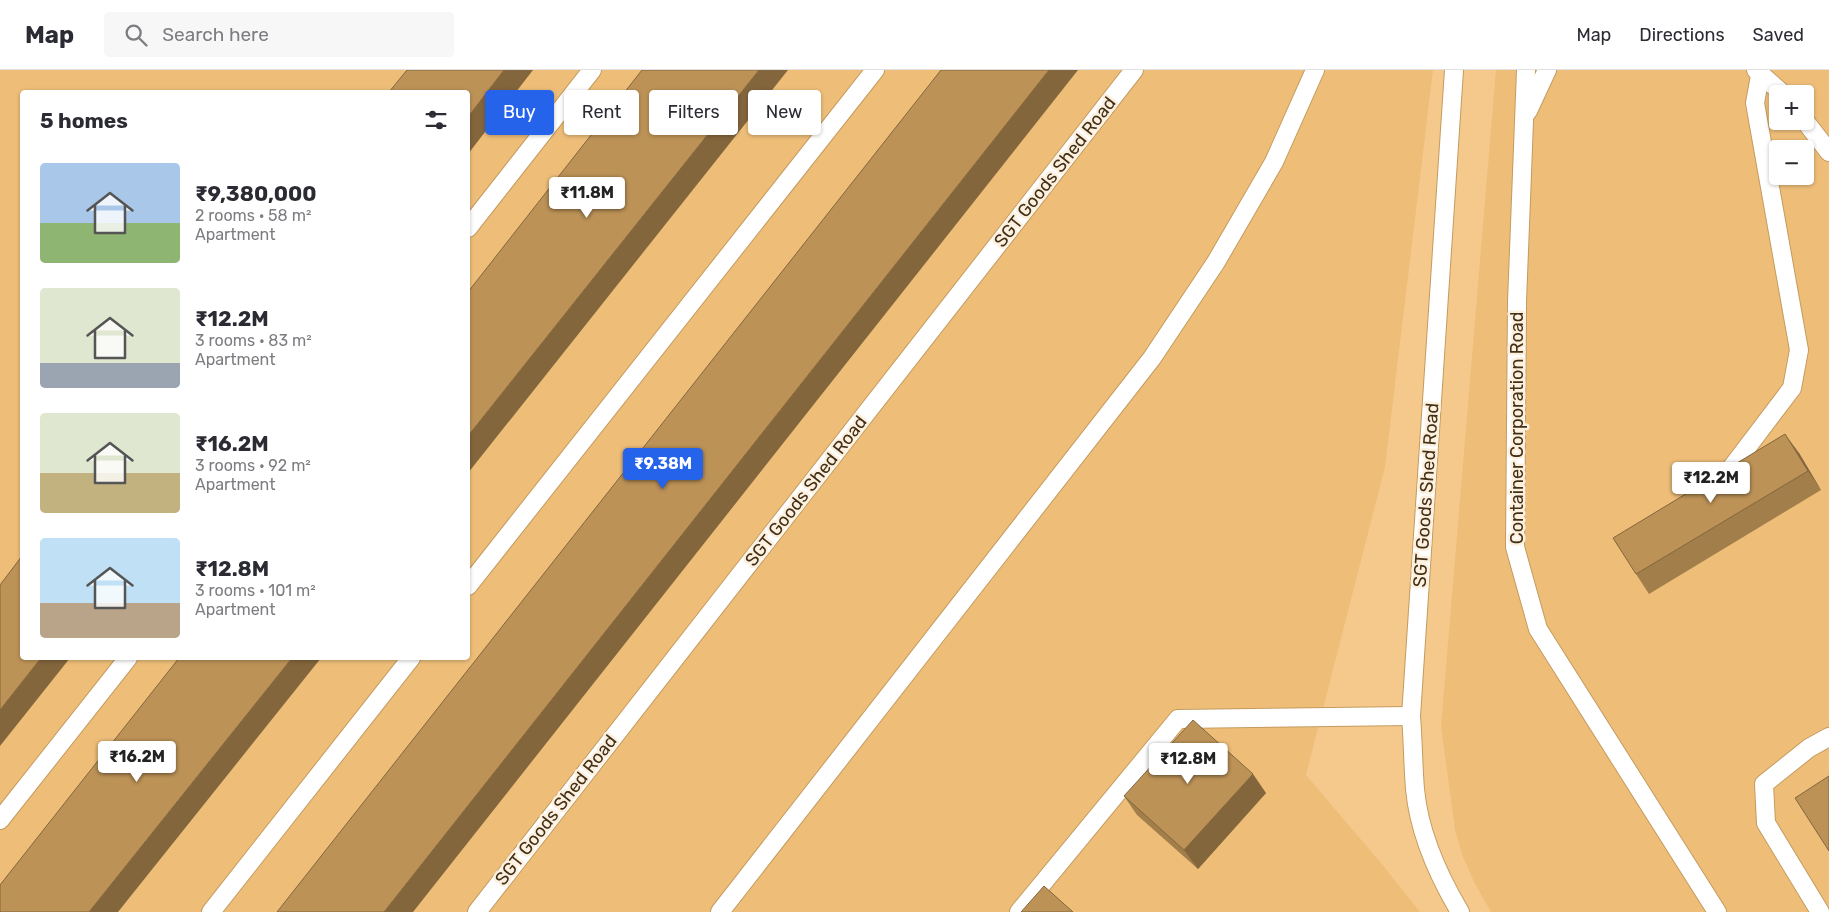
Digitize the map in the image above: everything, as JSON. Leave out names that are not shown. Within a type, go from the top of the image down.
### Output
[{"type":"lane","points":[[470,225],[592,70]]},
{"type":"lane","points":[[470,583],[874,70]]},
{"type":"lane","name":"SGT Goods Shed Road","points":[[477,912],[1134,70]]},
{"type":"lane","points":[[720,912],[1152,358],[1216,262],[1274,162],[1315,70]]},
{"type":"lane","name":"SGT Goods Shed Road","points":[[1454,70],[1412,716],[1415,791],[1425,840],[1460,912]]},
{"type":"lane","name":"Container Corporation Road","points":[[1526,70],[1517,302],[1515,547],[1538,629],[1716,912]]},
{"type":"lane","points":[[1525,118],[1547,70]]},
{"type":"lane","points":[[1759,71],[1774,85]]},
{"type":"lane","points":[[1709,492],[1717,487],[1792,388],[1799,350],[1755,103],[1759,71]]},
{"type":"lane","points":[[1812,130],[1829,152]]},
{"type":"lane","points":[[0,820],[126,660]]},
{"type":"lane","points":[[211,912],[409,660]]},
{"type":"lane","points":[[1019,912],[1178,719],[1412,716]]},
{"type":"lane","points":[[1820,912],[1766,823],[1764,784],[1809,748],[1829,738]]},
{"type":"shaded area","points":[[0,70],[1433,70],[1385,467],[1306,775],[1420,912],[0,912]]},
{"type":"shaded area","points":[[1496,70],[1829,70],[1829,912],[1491,912],[1474,882],[1463,857],[1455,830],[1441,726]]},
{"type":"building","points":[[407,70],[504,70],[489,90],[485,90],[485,95],[470,114],[470,90],[391,90]]},
{"type":"building","points":[[642,70],[759,70],[738,96],[738,90],[649,90],[649,135],[707,135],[470,433],[470,289],[591,135],[639,135],[639,90],[626,90]]},
{"type":"building","points":[[941,70],[1049,70],[384,912],[277,912]]},
{"type":"building","points":[[1785,434],[1808,471],[1636,574],[1613,538]]},
{"type":"building","points":[[20,559],[20,660],[39,660],[0,710],[0,585]]},
{"type":"building","points":[[177,660],[290,660],[89,912],[0,912],[0,885]]},
{"type":"building","points":[[1193,720],[1253,774],[1184,850],[1124,796]]},
{"type":"building","points":[[1829,776],[1829,851],[1795,798]]},
{"type":"building","points":[[1044,886],[1073,912],[1021,912]]}]
